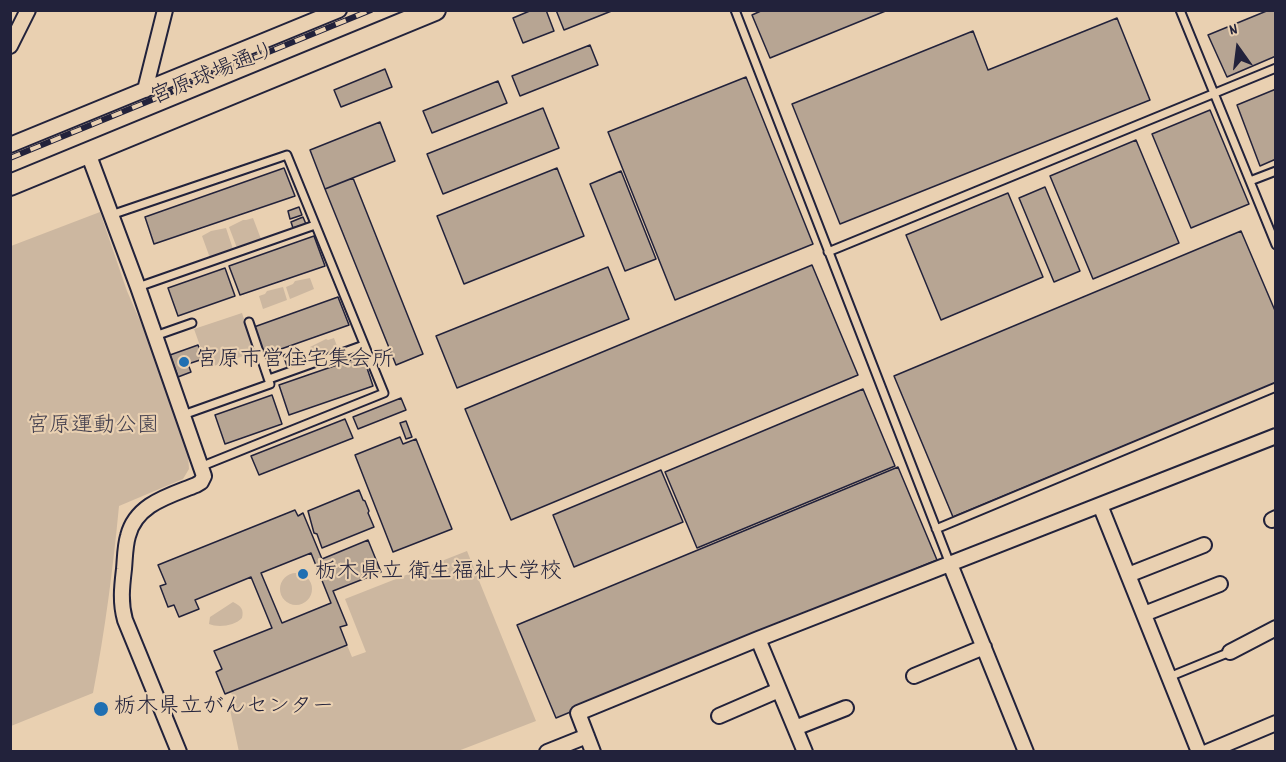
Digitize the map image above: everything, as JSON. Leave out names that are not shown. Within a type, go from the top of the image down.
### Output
[{"type":"street","points":[[10,46],[28,10]]},
{"type":"street","points":[[145,90],[165,10]]},
{"type":"street","points":[[10,145],[339,10]]},
{"type":"street","name":"宮原球場通り","points":[[10,185],[435,10]]},
{"type":"street","points":[[88,153],[204,476],[196,485],[152,504],[135,521],[128,537],[122,594],[125,620],[179,752]]},
{"type":"street","points":[[593,752],[578,713],[758,639],[1275,436]]},
{"type":"street","points":[[1100,505],[1199,752]]},
{"type":"street","points":[[1128,575],[1203,545]]},
{"type":"street","points":[[950,564],[1026,752]]},
{"type":"street","points":[[1144,614],[1220,584]]},
{"type":"street","points":[[1230,652],[1275,628]]},
{"type":"street","points":[[758,639],[805,752]]},
{"type":"street","points":[[914,676],[984,647]]},
{"type":"street","points":[[719,716],[779,690]]},
{"type":"street","points":[[795,728],[846,708]]},
{"type":"street","points":[[1207,752],[1275,723]]},
{"type":"street","points":[[547,752],[587,736]]},
{"type":"lane","points":[[735,10],[950,564]]},
{"type":"lane","points":[[1180,10],[1275,245]]},
{"type":"lane","points":[[828,252],[1275,68]]},
{"type":"lane","points":[[111,215],[287,155],[315,225],[336,287],[384,393],[200,466]]},
{"type":"lane","points":[[1250,181],[1275,171]]},
{"type":"lane","points":[[138,287],[315,225]]},
{"type":"lane","points":[[183,415],[270,384],[249,322]]},
{"type":"lane","points":[[155,336],[192,323]]},
{"type":"lane","points":[[268,379],[364,345]]},
{"type":"lane","points":[[936,529],[1275,387]]},
{"type":"lane","points":[[1169,677],[1230,652]]},
{"type":"green space","name":"宮原運動公園","points":[[100,212],[127,291],[151,346],[188,454],[189,469],[183,479],[119,506],[108,600],[93,693],[11,726],[11,246]]},
{"type":"green space","points":[[253,218],[261,239],[237,248],[229,227]]},
{"type":"green space","points":[[226,228],[233,249],[210,258],[202,236],[211,231]]},
{"type":"green space","points":[[310,278],[314,289],[290,299],[286,287],[295,281]]},
{"type":"green space","points":[[283,287],[287,300],[263,309],[259,296],[267,291]]},
{"type":"green space","points":[[242,313],[255,352],[208,368],[194,329]]},
{"type":"green space","points":[[334,338],[338,349],[314,358],[310,347],[326,339]]},
{"type":"green space","points":[[467,551],[536,721],[458,751],[239,752],[230,710],[235,704],[231,692],[347,645],[352,657],[366,652],[345,599]]},
{"type":"green space","points":[[296,573],[307,578],[312,589],[307,600],[296,605],[285,600],[280,589],[285,578]]},
{"type":"green space","points":[[233,602],[241,608],[242,618],[226,626],[209,624],[210,617]]},
{"type":"building","points":[[532,10],[546,10],[554,31],[523,43],[513,18]]},
{"type":"building","points":[[556,10],[614,10],[564,30]]},
{"type":"building","points":[[763,10],[888,10],[770,58],[752,15]]},
{"type":"building","points":[[1269,10],[1276,10],[1276,56],[1227,77],[1208,35]]},
{"type":"building","points":[[1117,18],[1150,100],[840,224],[792,104],[973,31],[988,70]]},
{"type":"building","points":[[590,45],[598,65],[520,96],[512,76]]},
{"type":"building","points":[[385,69],[392,87],[341,107],[334,90]]},
{"type":"building","points":[[746,77],[813,244],[675,300],[608,132]]},
{"type":"building","points":[[498,81],[507,103],[432,133],[423,111]]},
{"type":"building","points":[[1276,89],[1276,159],[1260,166],[1237,105]]},
{"type":"building","points":[[543,108],[559,148],[443,194],[427,154]]},
{"type":"building","points":[[1210,110],[1249,204],[1191,228],[1152,134]]},
{"type":"building","points":[[380,122],[395,161],[325,189],[310,150]]},
{"type":"building","points":[[1136,140],[1179,243],[1093,279],[1050,176]]},
{"type":"building","points":[[284,168],[295,196],[154,244],[145,217]]},
{"type":"building","points":[[557,168],[584,236],[464,284],[437,216]]},
{"type":"building","points":[[621,171],[656,259],[625,271],[590,184]]},
{"type":"building","points":[[353,178],[423,354],[396,365],[325,189]]},
{"type":"building","points":[[1045,187],[1080,271],[1054,282],[1019,198]]},
{"type":"building","points":[[1008,193],[1043,277],[941,320],[906,235]]},
{"type":"building","points":[[299,207],[302,215],[290,219],[288,211]]},
{"type":"building","points":[[303,217],[306,224],[293,228],[291,222]]},
{"type":"building","points":[[1241,231],[1276,313],[1276,383],[953,517],[894,376]]},
{"type":"building","points":[[314,236],[325,266],[240,295],[229,266]]},
{"type":"building","points":[[812,265],[858,375],[511,520],[465,409]]},
{"type":"building","points":[[608,267],[629,319],[457,388],[436,336]]},
{"type":"building","points":[[225,268],[235,296],[178,316],[168,288]]},
{"type":"building","points":[[338,297],[349,325],[264,355],[254,327]]},
{"type":"building","name":"宮原市営住宅集会所","points":[[198,345],[203,359],[188,364],[191,372],[178,377],[170,355]]},
{"type":"building","points":[[302,351],[305,358],[295,361],[292,355]]},
{"type":"building","points":[[290,353],[294,364],[287,366],[283,355]]},
{"type":"building","points":[[363,356],[373,386],[289,415],[279,385]]},
{"type":"building","points":[[863,389],[895,466],[697,548],[665,472]]},
{"type":"building","points":[[272,395],[282,424],[225,444],[215,415]]},
{"type":"building","points":[[401,398],[406,410],[358,429],[353,417]]},
{"type":"building","points":[[345,419],[353,438],[259,475],[251,456]]},
{"type":"building","points":[[406,421],[412,437],[406,439],[400,423]]},
{"type":"building","points":[[400,437],[403,444],[416,439],[452,529],[393,552],[355,455]]},
{"type":"building","points":[[898,467],[937,560],[556,718],[517,625]]},
{"type":"building","points":[[661,470],[683,522],[574,567],[553,515]]},
{"type":"building","points":[[359,490],[374,527],[322,548],[317,534],[314,533],[308,511]]},
{"type":"building","points":[[295,510],[298,516],[303,513],[322,559],[368,540],[381,572],[333,591],[347,625],[340,627],[347,645],[225,694],[216,672],[222,669],[214,651],[272,628],[251,577],[195,600],[199,609],[179,617],[174,605],[168,607],[160,586],[166,584],[158,565]],"holes":[[[311,553],[331,603],[282,623],[261,573]]]},
{"type":"railway","points":[[10,158],[371,10]]},
{"type":"place","name":"宮原市営住宅集会所","points":[[184,362]]},
{"type":"place","name":"栃木県立 衛生福祉大学校","points":[[303,574]]},
{"type":"place","name":"栃木県立がんセンター","points":[[101,709]]}]
